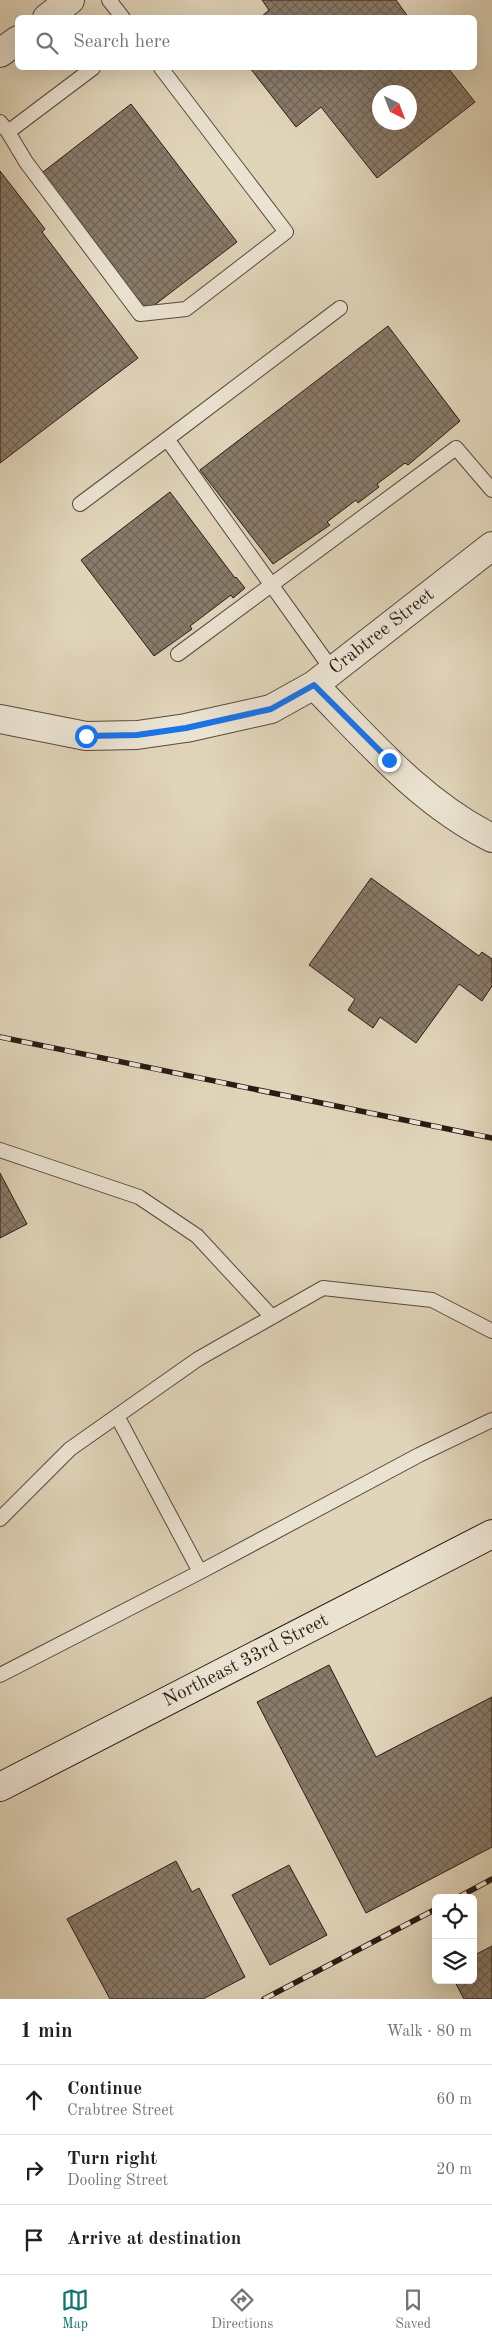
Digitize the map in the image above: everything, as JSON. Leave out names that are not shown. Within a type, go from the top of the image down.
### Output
[{"type":"street","points":[[0,53],[15,42]]},
{"type":"street","name":"Crabtree Street","points":[[0,719],[86,736],[137,735],[186,728],[271,709],[323,678],[492,546]]},
{"type":"street","points":[[323,678],[427,798],[467,826],[492,838]]},
{"type":"street","name":"Northeast 33rd Street","points":[[0,1787],[492,1534]]},
{"type":"lane","points":[[109,0],[121,15]]},
{"type":"lane","points":[[90,70],[4,127],[26,162],[140,314],[186,309],[286,232],[163,70]]},
{"type":"lane","points":[[80,504],[340,308]]},
{"type":"lane","points":[[167,439],[272,585],[323,678]]},
{"type":"lane","points":[[178,654],[456,448],[492,490]]},
{"type":"lane","points":[[0,1150],[139,1197],[197,1236],[272,1317]]},
{"type":"lane","points":[[0,1519],[70,1449],[198,1359],[323,1288],[432,1300],[492,1331]]},
{"type":"lane","points":[[117,1416],[200,1572]]},
{"type":"lane","points":[[0,1675],[200,1572],[419,1455],[492,1420]]},
{"type":"building","points":[[262,0],[396,0],[407,15],[263,15],[269,10]]},
{"type":"building","points":[[252,70],[450,70],[475,102],[377,178],[321,107],[296,127]]},
{"type":"building","points":[[131,104],[237,242],[144,313],[39,175]]},
{"type":"building","points":[[0,171],[45,229],[42,232],[138,358],[0,463]]},
{"type":"building","points":[[388,326],[460,421],[408,465],[405,463],[377,484],[379,487],[358,503],[356,500],[327,522],[330,525],[273,564],[200,470]]},
{"type":"building","points":[[170,492],[235,578],[245,588],[233,598],[231,595],[190,626],[192,629],[154,656],[81,560]]},
{"type":"building","points":[[371,878],[479,956],[482,952],[492,959],[492,986],[482,1001],[459,984],[416,1043],[380,1017],[373,1028],[348,1010],[355,999],[309,965]]},
{"type":"building","points":[[0,1173],[27,1224],[0,1238]]},
{"type":"building","points":[[329,1665],[376,1757],[492,1697],[492,1847],[366,1913],[257,1702]]},
{"type":"building","points":[[176,1861],[192,1892],[199,1888],[245,1977],[203,1999],[110,1999],[67,1919]]},
{"type":"building","points":[[289,1865],[327,1935],[270,1965],[232,1895]]},
{"type":"building","points":[[492,1946],[492,1999],[464,1999],[456,1984],[477,1984],[477,1954]]},
{"type":"railway","points":[[0,1037],[492,1138]]},
{"type":"railway","points":[[464,1894],[492,1879]]},
{"type":"railway","points":[[264,1999],[432,1911]]},
{"type":"route","points":[[86,736],[137,735],[186,728],[232,716],[271,709],[314,685],[389,760]]}]
